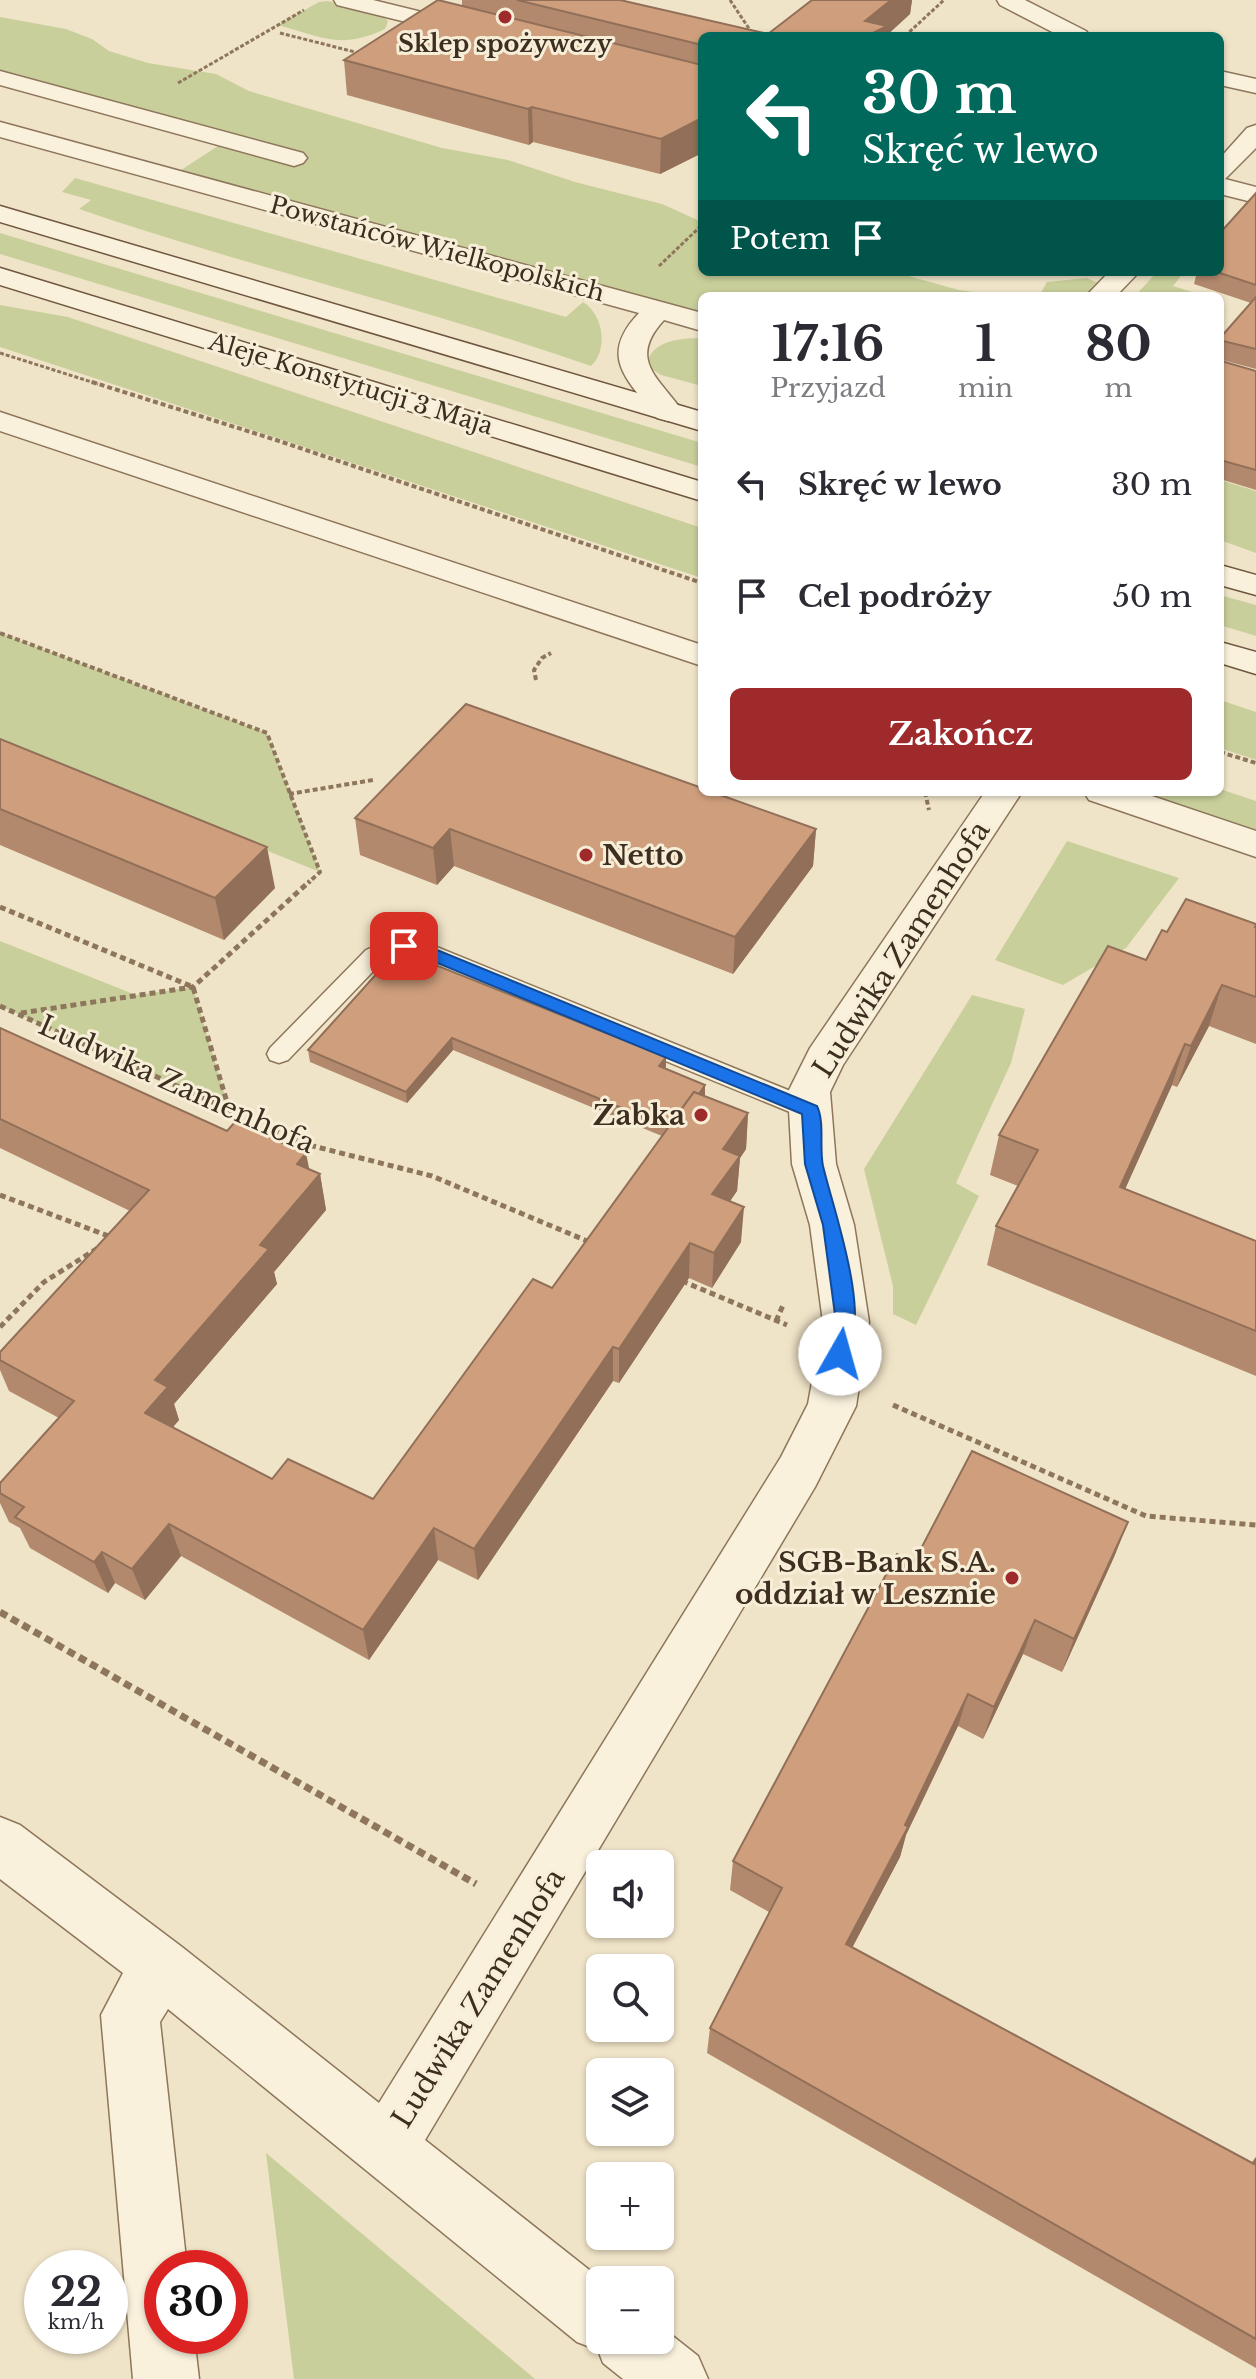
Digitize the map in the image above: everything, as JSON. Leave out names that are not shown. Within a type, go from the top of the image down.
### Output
[{"type":"street","points":[[345,0],[499,39]]},
{"type":"street","points":[[1008,0],[1070,32]]},
{"type":"street","points":[[437,23],[430,17],[431,14],[452,1]]},
{"type":"street","name":"Powstańców Wielkopolskich","points":[[0,78],[294,158]]},
{"type":"street","points":[[1224,79],[1256,86]]},
{"type":"street","name":"Powstańców Wielkopolskich","points":[[0,129],[698,321]]},
{"type":"street","points":[[1224,169],[1256,133]]},
{"type":"street","points":[[172,176],[228,140]]},
{"type":"street","points":[[1224,187],[1256,195]]},
{"type":"street","points":[[0,214],[698,421]]},
{"type":"street","name":"Aleje Konstytucji 3 Maja","points":[[0,276],[698,491]]},
{"type":"street","points":[[1104,292],[1121,276]]},
{"type":"street","points":[[658,310],[638,330],[629,354],[633,369],[668,412]]},
{"type":"street","points":[[0,421],[698,655]]},
{"type":"street","points":[[1224,576],[1256,585]]},
{"type":"street","points":[[1224,653],[1256,663]]},
{"type":"street","name":"Ludwika Zamenhofa","points":[[387,2146],[798,1472],[832,1406],[846,1322],[832,1225],[814,1164],[809,1092],[825,1059],[1001,796]]},
{"type":"street","points":[[1114,796],[1256,844]]},
{"type":"street","name":"Ludwika Zamenhofa","points":[[0,1844],[162,1967],[586,2308]]},
{"type":"street","points":[[153,2250],[130,2015],[162,1967]]},
{"type":"street","points":[[164,2354],[166,2379]]},
{"type":"street","points":[[644,2354],[675,2379]]},
{"type":"lane","name":"Ludwika Zamenhofa","points":[[279,1054],[374,956],[382,950],[404,946],[428,953],[811,1110]]},
{"type":"path","points":[[730,0],[751,32]]},
{"type":"path","points":[[909,32],[944,0]]},
{"type":"path","points":[[197,72],[305,10]]},
{"type":"path","points":[[268,30],[358,53]]},
{"type":"path","points":[[0,353],[276,440],[698,582]]},
{"type":"path","points":[[0,633],[267,733],[320,872],[193,987],[17,1014]]},
{"type":"path","points":[[1224,753],[1256,763]]},
{"type":"path","points":[[289,794],[373,780]]},
{"type":"path","points":[[0,907],[193,987]]},
{"type":"path","points":[[193,987],[229,1110]]},
{"type":"path","name":"Ludwika Zamenhofa","points":[[0,1006],[305,1144],[432,1176],[604,1248]]},
{"type":"path","points":[[246,1134],[256,1122]]},
{"type":"path","points":[[0,1195],[117,1240],[77,1257],[30,1292],[0,1327]]},
{"type":"path","points":[[676,1278],[789,1326]]},
{"type":"path","points":[[893,1405],[1146,1516],[1256,1525]]},
{"type":"path","points":[[0,1612],[529,1915]]},
{"type":"green space","points":[[328,1],[382,16],[388,21],[385,29],[343,40],[278,25],[319,2]]},
{"type":"green space","points":[[0,17],[66,29],[92,39],[109,51],[148,63],[216,74],[249,91],[442,148],[508,160],[575,182],[662,204],[698,220],[698,276],[908,276],[974,292],[698,292],[698,321],[172,176],[227,140],[0,78]]},
{"type":"green space","points":[[75,178],[566,317],[583,302],[590,307],[599,323],[600,351],[591,366],[79,209],[91,200],[62,192]]},
{"type":"green space","points":[[0,233],[698,442],[698,466],[0,254]]},
{"type":"green space","points":[[1153,276],[1181,276],[1173,286],[1192,292],[1139,292]]},
{"type":"green space","points":[[1087,278],[1109,288],[1104,292],[1041,292],[1047,282]]},
{"type":"green space","points":[[0,305],[68,317],[698,527],[698,577],[0,347]]},
{"type":"green space","points":[[698,338],[698,385],[661,375],[647,366],[654,351],[676,340]]},
{"type":"green space","points":[[1224,481],[1256,491],[1256,553],[1224,541]]},
{"type":"green space","points":[[1224,596],[1256,605],[1256,636],[1224,626]]},
{"type":"green space","points":[[0,633],[267,733],[320,872],[0,743]]},
{"type":"green space","points":[[1224,701],[1256,712],[1256,760],[1224,749]]},
{"type":"green space","points":[[1224,790],[1256,801],[1256,844],[1114,796],[1224,796]]},
{"type":"green space","points":[[1067,841],[1179,878],[1126,948],[1063,985],[995,960]]},
{"type":"green space","points":[[0,941],[136,995],[193,987],[229,1109],[0,1006]]},
{"type":"green space","points":[[972,995],[1025,1009],[1011,1063],[956,1183],[979,1196],[916,1325],[893,1314],[893,1286],[864,1169]]},
{"type":"green space","points":[[266,2153],[535,2379],[294,2379]]},
{"type":"building","points":[[438,0],[698,64],[698,120],[661,139],[532,107],[528,109],[344,60]]},
{"type":"building","points":[[517,0],[620,0],[759,32],[698,32],[698,44]]},
{"type":"building","points":[[812,0],[891,0],[865,21],[887,26],[875,32],[771,32]]},
{"type":"building","points":[[1256,193],[1256,285],[1224,274],[1224,229]]},
{"type":"building","points":[[1256,297],[1256,349],[1224,341],[1224,333]]},
{"type":"building","points":[[1224,362],[1256,371],[1256,470],[1224,461]]},
{"type":"building","name":"Netto","points":[[466,704],[698,787],[698,796],[723,796],[816,829],[735,937],[450,829],[433,848],[355,818]]},
{"type":"building","points":[[0,739],[267,847],[215,898],[0,809]]},
{"type":"building","points":[[1186,899],[1256,924],[1256,997],[1222,985],[1191,1046],[1185,1044],[1120,1187],[1256,1241],[1256,1331],[996,1226],[1038,1150],[999,1135],[1108,946],[1146,960],[1162,930],[1167,932]]},
{"type":"building","points":[[398,950],[666,1057],[659,1066],[705,1085],[699,1094],[694,1092],[668,1127],[452,1038],[406,1092],[308,1050]]},
{"type":"building","points":[[0,1028],[227,1131],[235,1122],[306,1153],[297,1164],[320,1174],[260,1245],[269,1249],[155,1380],[168,1387],[145,1413],[272,1479],[288,1459],[373,1499],[533,1279],[552,1288],[694,1092],[748,1113],[723,1149],[740,1156],[712,1194],[744,1207],[714,1253],[690,1243],[619,1349],[613,1347],[474,1549],[434,1528],[363,1630],[169,1524],[132,1569],[102,1552],[94,1562],[15,1517],[24,1507],[0,1493],[0,1483],[74,1401],[0,1360],[0,1352],[149,1190],[0,1119]]},
{"type":"building","points":[[972,1451],[1128,1522],[1074,1639],[1035,1620],[994,1707],[968,1694],[905,1825],[908,1827],[846,1944],[1254,2164],[1256,2158],[1256,2339],[710,2028],[782,1888],[733,1861],[897,1554],[914,1562]]},
{"type":"place","name":"Sklep spożywczy","points":[[505,17]]},
{"type":"place","name":"Netto","points":[[586,855]]},
{"type":"place","name":"Żabka","points":[[701,1115]]},
{"type":"place","name":"SGB-Bank S.A. oddział w Lesznie","points":[[1012,1578]]},
{"type":"route","points":[[404,946],[414,947],[811,1110],[814,1164],[832,1225],[846,1322],[840,1354]]}]
